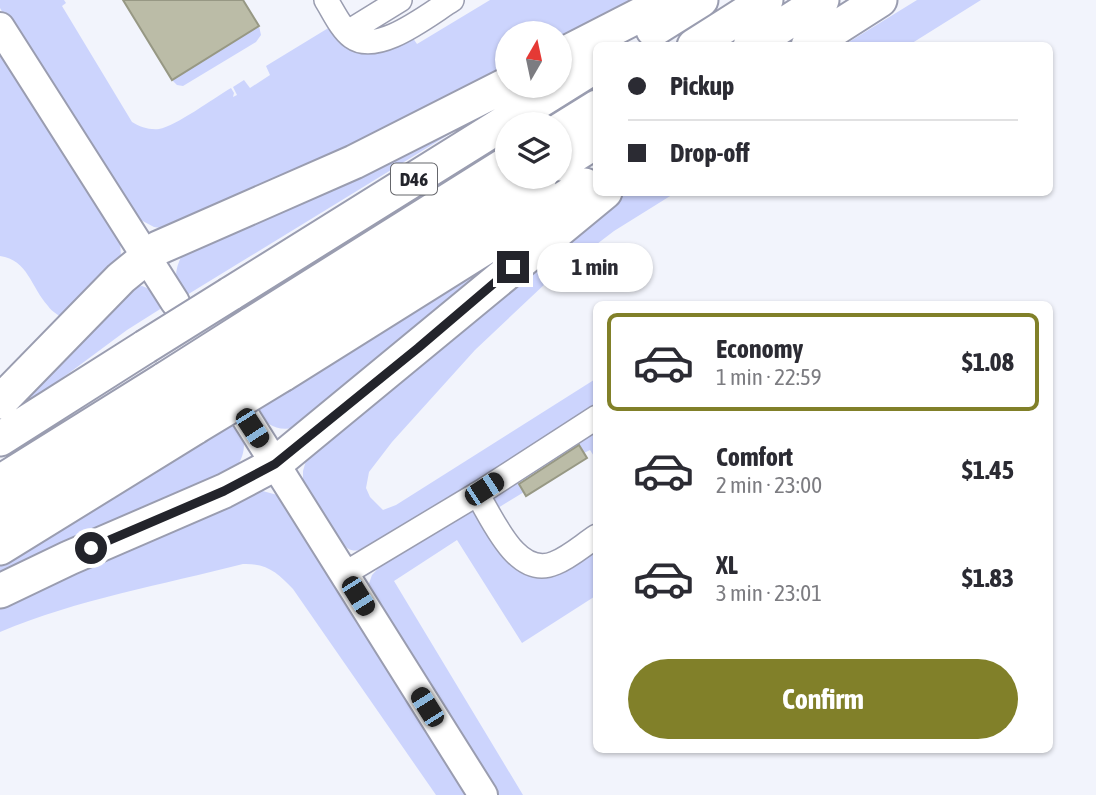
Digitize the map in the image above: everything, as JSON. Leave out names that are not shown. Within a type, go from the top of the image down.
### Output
[{"type":"highway","points":[[572,50],[669,0]]},
{"type":"highway","points":[[634,42],[701,0]]},
{"type":"highway","points":[[700,42],[766,0]]},
{"type":"highway","points":[[756,42],[822,0]]},
{"type":"highway","points":[[814,42],[880,0]]},
{"type":"highway","name":"D46","points":[[0,439],[593,67]]},
{"type":"highway","points":[[0,402],[116,283],[145,257],[172,240],[394,143],[495,91]]},
{"type":"highway","points":[[572,123],[593,109]]},
{"type":"highway","points":[[572,157],[593,143]]},
{"type":"highway","points":[[266,350],[495,173]]},
{"type":"highway","points":[[0,482],[180,402],[266,350],[593,180]]},
{"type":"highway","points":[[0,514],[521,189]]},
{"type":"highway","points":[[0,590],[224,491],[275,464],[600,196]]},
{"type":"highway","points":[[0,548],[180,402]]},
{"type":"main road","points":[[0,27],[174,302]]},
{"type":"main road","points":[[244,416],[482,795]]},
{"type":"lane","points":[[326,0],[351,37],[364,42],[376,42],[391,37],[452,0]]},
{"type":"lane","points":[[348,32],[400,0]]},
{"type":"lane","points":[[344,574],[477,494],[593,420]]},
{"type":"lane","points":[[477,494],[507,544],[521,559],[532,565],[554,564],[593,539]]},
{"type":"shaded area","points":[[0,0],[64,0],[66,3],[62,6],[132,122],[145,128],[159,129],[175,123],[231,88],[233,97],[237,95],[233,87],[244,80],[250,88],[270,75],[266,66],[330,27],[410,34],[417,44],[490,0],[654,0],[572,42],[572,21],[495,21],[495,80],[167,229],[154,227],[135,217],[16,37],[0,8]]},
{"type":"shaded area","points":[[917,0],[981,0],[914,42],[849,42]]},
{"type":"shaded area","points":[[259,26],[261,35],[256,42],[183,86],[172,80]]},
{"type":"shaded area","points":[[0,45],[120,240],[121,257],[66,320],[42,299],[28,275],[17,263],[0,256]]},
{"type":"shaded area","points":[[464,123],[182,298],[176,276],[182,255]]},
{"type":"shaded area","points":[[612,196],[670,196],[614,231],[546,283],[475,350],[392,442],[369,472],[366,488],[370,497],[383,510],[396,505],[593,381],[593,410],[451,499],[449,496],[364,549],[351,550],[341,542],[337,545],[303,485],[307,457]]},
{"type":"shaded area","points":[[520,240],[294,428],[272,426],[256,410]]},
{"type":"shaded area","points":[[142,286],[152,290],[165,306],[127,330],[3,422],[133,287]]},
{"type":"shaded area","points":[[237,421],[244,444],[236,468],[0,575],[0,566],[202,437]]},
{"type":"shaded area","points":[[593,430],[593,455],[590,450],[584,453],[576,441]]},
{"type":"shaded area","points":[[515,479],[524,492],[493,511],[491,497]]},
{"type":"shaded area","points":[[259,490],[281,496],[473,795],[436,795],[293,589],[265,567],[243,564],[120,594],[59,610],[0,632],[0,599]]},
{"type":"shaded area","points":[[470,509],[476,510],[521,564],[593,540],[593,598],[522,643],[457,540],[394,581],[523,795],[493,795],[367,589],[372,575],[384,562]]},
{"type":"building","points":[[123,0],[243,0],[259,26],[172,80]]},
{"type":"building","points":[[579,445],[587,458],[526,496],[519,484]]},
{"type":"route","points":[[91,548],[224,491],[275,464],[513,267]]}]
